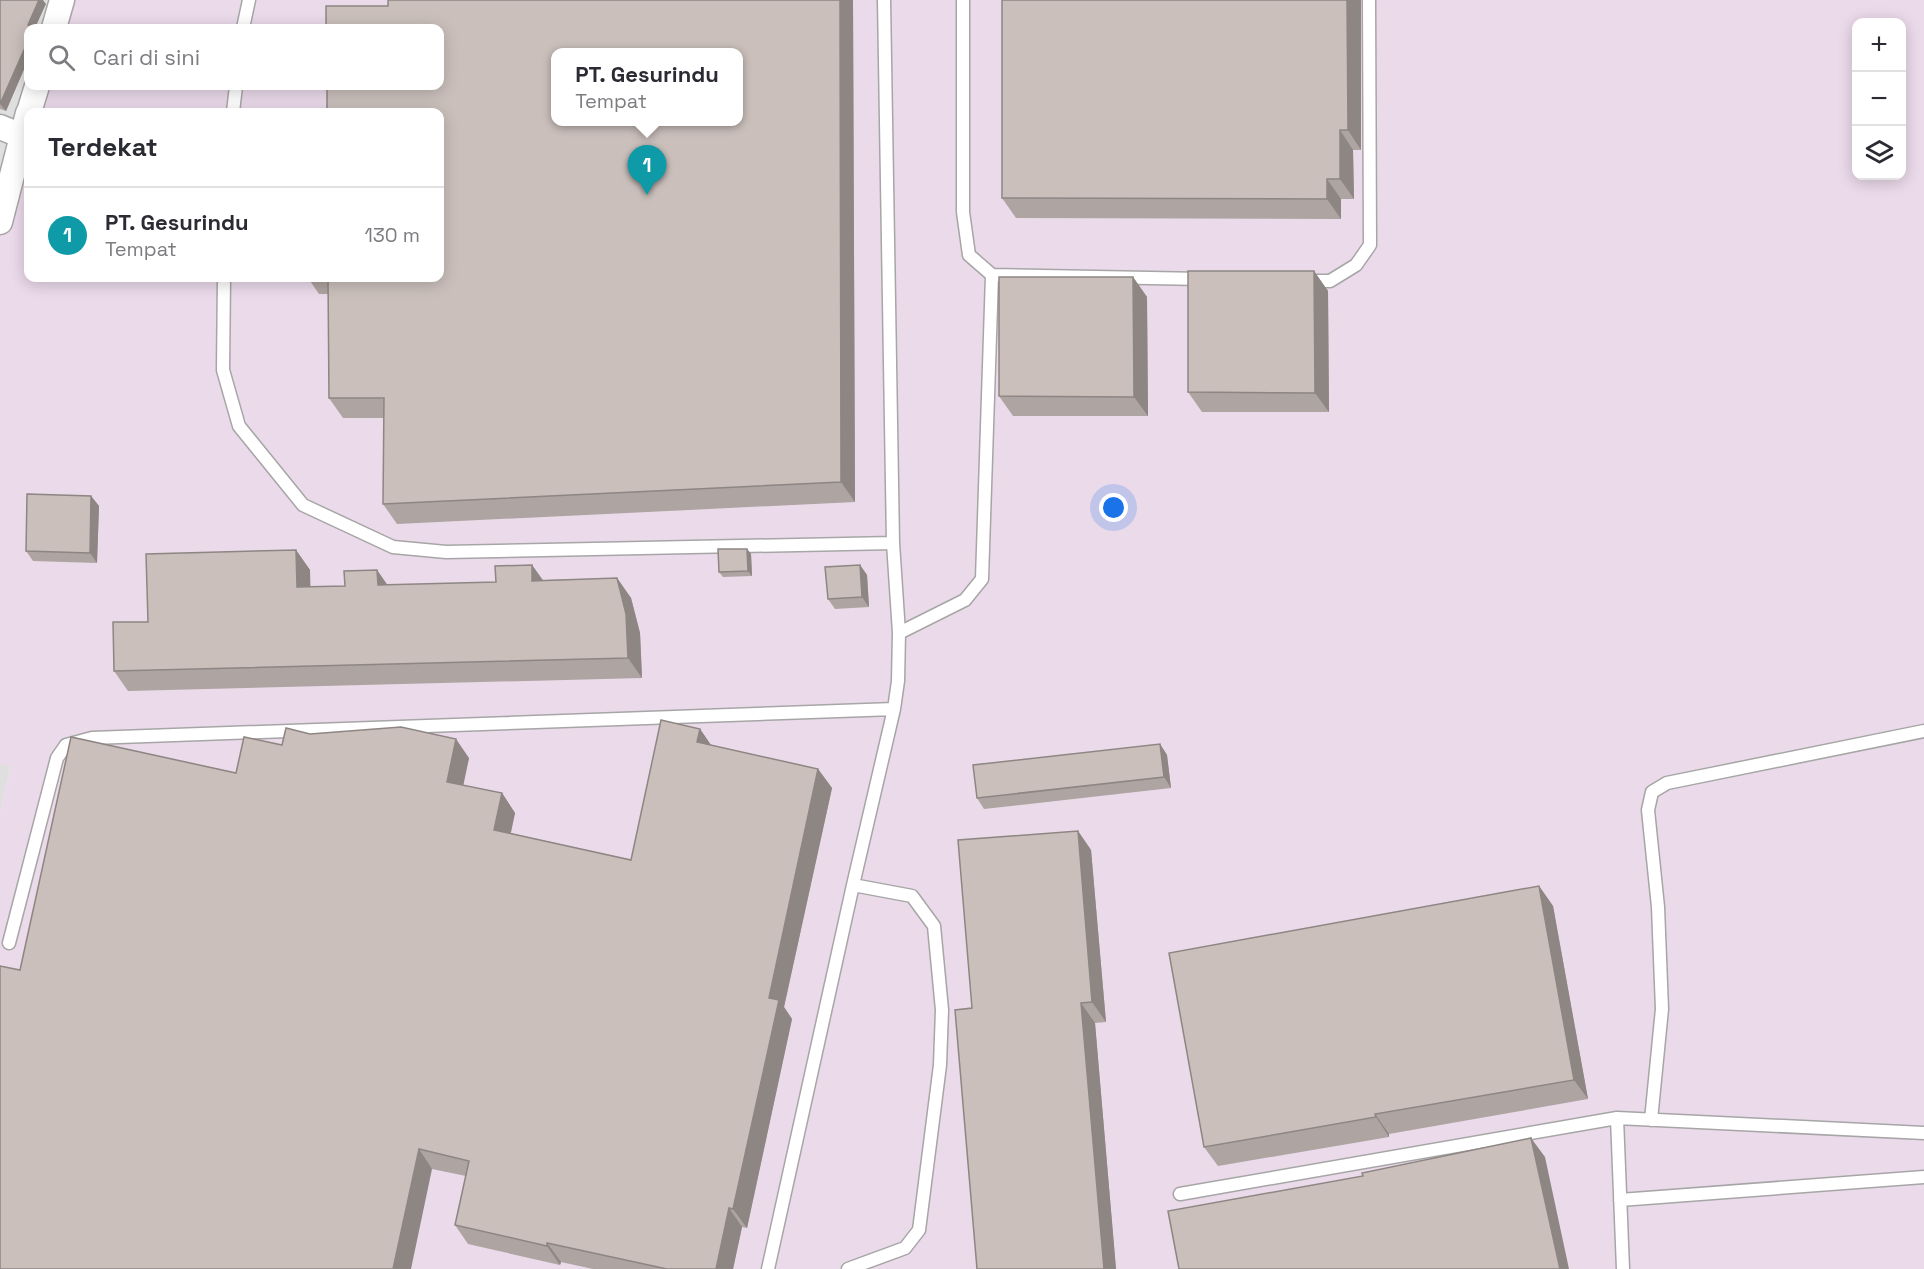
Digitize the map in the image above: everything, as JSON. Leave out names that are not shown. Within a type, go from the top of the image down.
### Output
[{"type":"street","points":[[55,24],[62,0]]},
{"type":"street","points":[[27,108],[35,90]]},
{"type":"street","points":[[0,222],[20,122]]},
{"type":"lane","points":[[244,24],[249,0]]},
{"type":"lane","points":[[768,1269],[894,709],[898,681],[899,633],[893,543],[884,0]]},
{"type":"lane","points":[[963,0],[963,212],[969,255],[992,275],[1213,279]]},
{"type":"lane","points":[[1295,280],[1330,281],[1356,265],[1370,245],[1369,0]]},
{"type":"lane","points":[[233,108],[236,90]]},
{"type":"lane","points":[[899,633],[965,600],[982,579],[992,275]]},
{"type":"lane","points":[[224,282],[223,370],[239,426],[303,505],[393,547],[446,552],[893,543]]},
{"type":"lane","points":[[9,943],[57,758],[66,745],[93,738],[894,709]]},
{"type":"lane","points":[[1651,1120],[1662,1009],[1658,907],[1648,810],[1652,792],[1666,783],[1924,731]]},
{"type":"lane","points":[[848,1269],[905,1248],[919,1230],[940,1065],[942,1010],[934,926],[912,896],[854,885]]},
{"type":"lane","points":[[1617,1118],[1623,1269]]},
{"type":"lane","points":[[1180,1194],[1617,1118],[1924,1133]]},
{"type":"lane","points":[[1620,1200],[1924,1178]]},
{"type":"shaded area","points":[[0,0],[54,0],[46,24],[24,24],[25,90],[0,172]]},
{"type":"shaded area","points":[[54,0],[1924,0],[1924,1269],[0,1269],[0,813],[11,766],[0,764],[0,172],[25,90],[444,90],[444,24],[46,24]]},
{"type":"shaded area","points":[[0,764],[11,765],[0,813]]},
{"type":"building","points":[[0,0],[39,0],[28,24],[24,24],[24,50],[0,104]]},
{"type":"building","points":[[388,0],[840,0],[841,482],[383,504],[384,398],[329,398],[328,282],[444,282],[444,108],[327,108],[327,90],[444,90],[444,24],[326,24],[326,6],[388,6]]},
{"type":"building","points":[[1002,0],[1347,0],[1348,130],[1340,130],[1340,179],[1327,179],[1327,199],[1002,198]]},
{"type":"building","points":[[1188,271],[1314,271],[1315,393],[1188,392]]},
{"type":"building","points":[[999,277],[1133,277],[1134,397],[999,396]]},
{"type":"building","points":[[27,494],[91,496],[90,553],[26,551]]},
{"type":"building","points":[[718,549],[747,549],[748,571],[719,572]]},
{"type":"building","points":[[296,550],[297,587],[345,586],[344,571],[377,570],[378,585],[496,582],[495,566],[532,565],[532,581],[617,578],[626,614],[628,658],[114,671],[113,622],[148,622],[146,554]]},
{"type":"building","points":[[860,565],[862,597],[828,599],[825,567]]},
{"type":"building","points":[[661,720],[700,729],[697,742],[818,769],[769,998],[779,1000],[733,1209],[729,1208],[716,1269],[667,1269],[547,1243],[547,1246],[455,1225],[469,1161],[419,1149],[393,1269],[0,1269],[0,966],[20,970],[71,737],[236,773],[244,737],[282,745],[286,728],[310,734],[401,727],[456,739],[447,782],[502,793],[494,830],[631,860]]},
{"type":"building","points":[[1160,744],[1164,777],[977,798],[973,765]]},
{"type":"building","points":[[1078,831],[1092,1002],[1081,1003],[1104,1269],[977,1269],[955,1010],[972,1008],[958,840]]},
{"type":"building","points":[[1539,886],[1574,1080],[1375,1114],[1376,1117],[1204,1147],[1169,953]]},
{"type":"building","points":[[1531,1138],[1560,1269],[1179,1269],[1168,1211],[1363,1176],[1362,1173]]},
{"type":"place","name":"PT. Gesurindu","points":[[647,195]]}]
